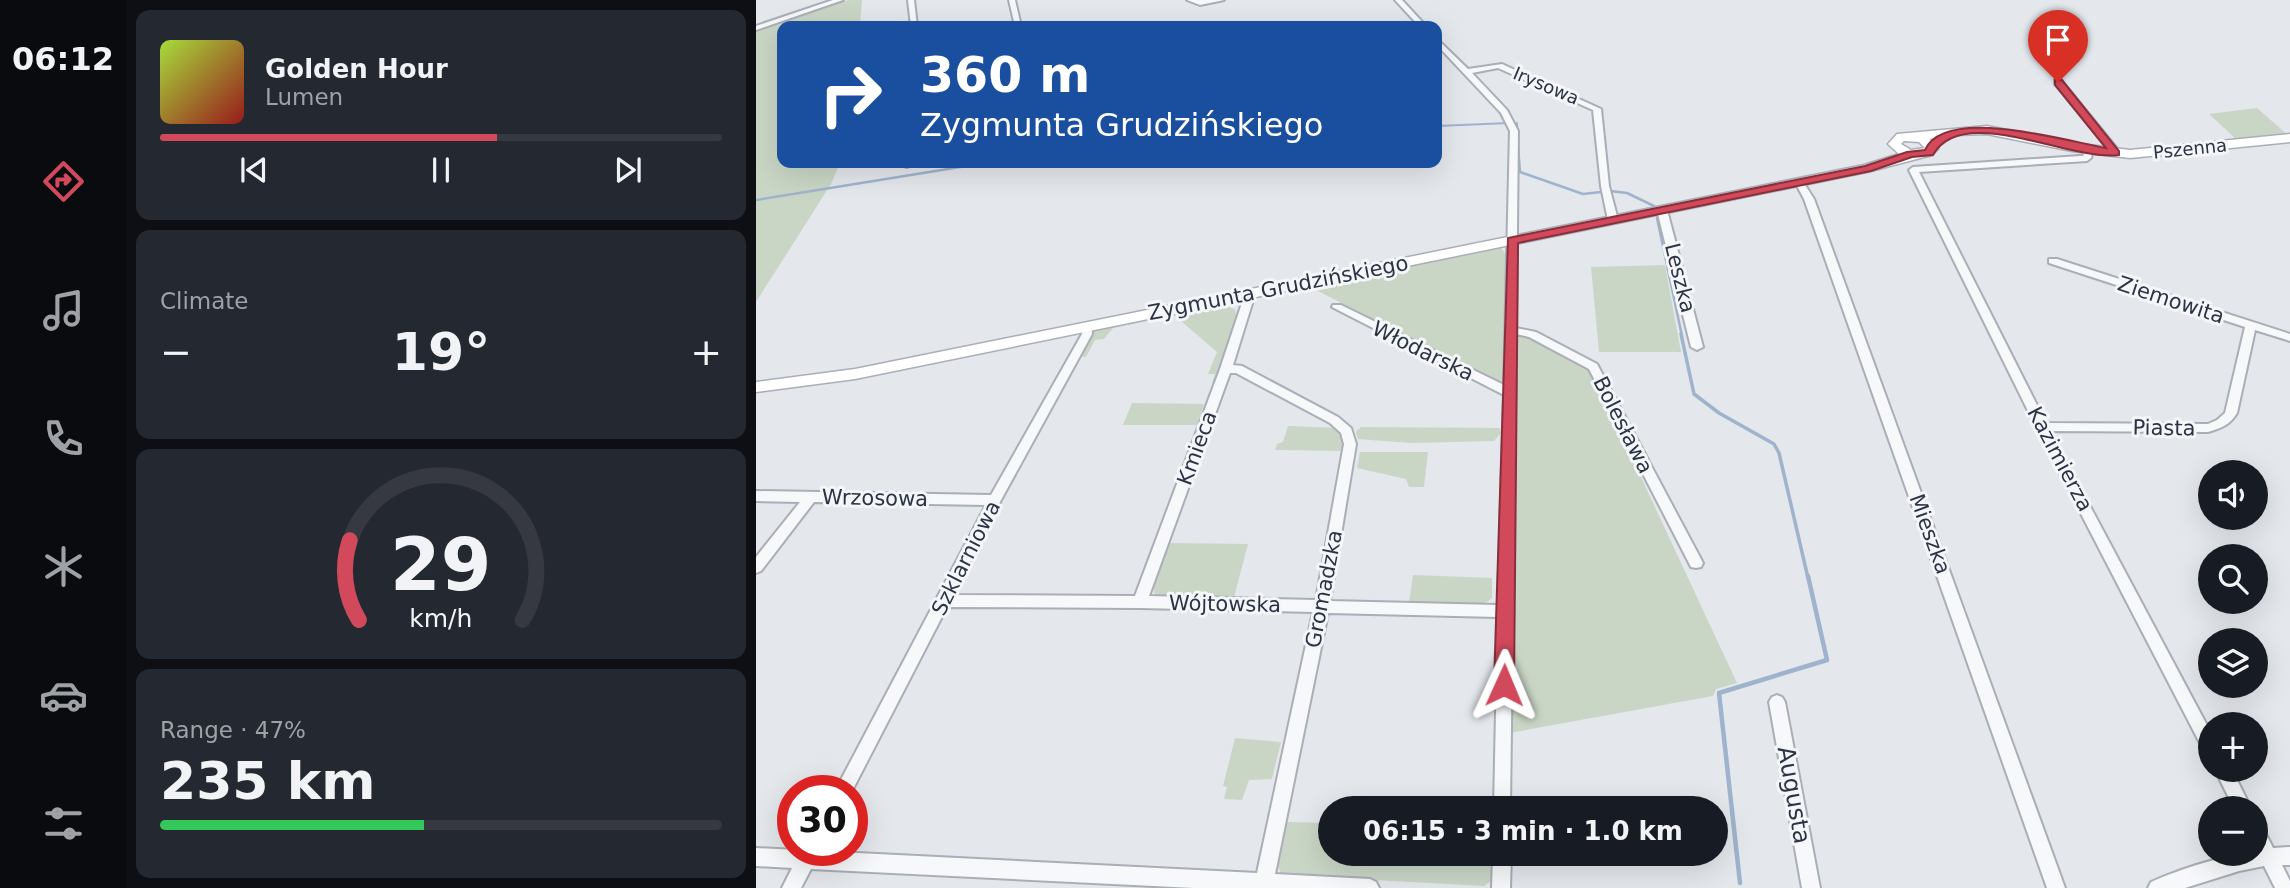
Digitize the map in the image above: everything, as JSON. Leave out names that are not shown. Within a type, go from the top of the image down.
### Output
[{"type":"street","points":[[756,28],[840,0]]},
{"type":"street","points":[[911,0],[913,21]]},
{"type":"street","points":[[1012,0],[1017,21]]},
{"type":"street","points":[[1190,0],[1200,3],[1221,0]]},
{"type":"street","points":[[1398,0],[1418,21]]},
{"type":"street","points":[[1442,46],[1513,125],[1503,796]]},
{"type":"street","name":"Irysowa","points":[[1466,72],[1499,66],[1597,109],[1605,186],[1613,220]]},
{"type":"street","points":[[2058,82],[2116,153]]},
{"type":"street","name":"Pszenna","points":[[1896,147],[1894,142],[1898,138],[1987,130],[2116,153],[2164,152],[2290,138]]},
{"type":"street","points":[[1799,182],[1884,164],[1911,154],[1929,153],[1931,145],[1953,131]]},
{"type":"street","points":[[1917,138],[1931,145]]},
{"type":"street","points":[[1884,164],[1896,147],[1911,154]]},
{"type":"street","name":"Pszenna","points":[[1913,170],[2080,159],[2087,158],[2089,150]]},
{"type":"street","name":"Kazimierza","points":[[1913,170],[2042,427],[2198,723]]},
{"type":"street","name":"Zygmunta Grudzińskiego","points":[[756,387],[855,374],[1799,182]]},
{"type":"street","name":"Mieszka","points":[[1799,182],[1818,224],[2056,888]]},
{"type":"street","name":"Leszka","points":[[1662,210],[1697,347]]},
{"type":"street","name":"Ziemowita","points":[[2053,261],[2290,338]]},
{"type":"street","name":"Kmieca","points":[[1140,602],[1226,369],[1250,294]]},
{"type":"street","name":"Włodarska","points":[[1337,307],[1510,393]]},
{"type":"street","name":"Szklarniowa","points":[[852,775],[995,500],[1042,421],[1087,334],[1087,326]]},
{"type":"street","name":"Piasta","points":[[2042,427],[2208,428],[2218,425],[2228,420],[2231,413],[2251,326]]},
{"type":"street","name":"Bolesława","points":[[1511,330],[1532,334],[1592,367],[1696,564]]},
{"type":"street","name":"Gromadzka","points":[[1226,369],[1238,369],[1334,420],[1349,437],[1350,454],[1322,606],[1264,882]]},
{"type":"street","name":"Wrzosowa","points":[[756,496],[995,500]]},
{"type":"street","points":[[756,567],[811,497]]},
{"type":"street","name":"Wójtowska","points":[[944,601],[1140,602],[1505,611]]},
{"type":"street","name":"Augusta","points":[[1777,702],[1811,888]]},
{"type":"street","points":[[756,857],[777,856]]},
{"type":"street","points":[[2284,888],[2268,856],[2290,856]]},
{"type":"street","points":[[868,859],[1370,888]]},
{"type":"street","points":[[790,888],[802,866]]},
{"type":"street","points":[[1501,888],[1502,866]]},
{"type":"street","points":[[2157,888],[2223,866]]},
{"type":"green space","points":[[848,0],[862,0],[860,21],[786,21]]},
{"type":"green space","points":[[777,24],[777,168],[838,168],[831,184],[756,302],[756,31]]},
{"type":"green space","points":[[2257,108],[2288,135],[2238,141],[2209,114]]},
{"type":"green space","points":[[1500,246],[1508,258],[1505,380],[1496,382],[1385,331],[1369,317],[1308,286],[1271,294],[1275,288]]},
{"type":"green space","points":[[1665,265],[1681,352],[1599,352],[1591,267]]},
{"type":"green space","points":[[1221,302],[1235,310],[1237,319],[1216,383],[1212,383],[1215,374],[1208,374],[1217,352],[1174,315],[1113,328],[1104,339],[1095,340],[1086,357],[1082,357],[1096,327]]},
{"type":"green space","points":[[1514,332],[1556,347],[1592,372],[1737,683],[1716,689],[1713,696],[1509,733]]},
{"type":"green space","points":[[1132,403],[1204,404],[1197,425],[1123,425]]},
{"type":"green space","points":[[1288,426],[1337,428],[1343,433],[1345,451],[1275,450],[1277,444],[1283,442]]},
{"type":"green space","points":[[1361,427],[1500,428],[1501,433],[1494,441],[1411,443],[1358,439],[1356,432]]},
{"type":"green space","points":[[1360,452],[1428,452],[1424,487],[1409,487],[1406,479],[1357,468]]},
{"type":"green space","points":[[1170,543],[1248,544],[1234,597],[1191,599],[1155,595],[1152,584]]},
{"type":"green space","points":[[1413,575],[1492,578],[1492,598],[1482,606],[1409,603]]},
{"type":"green space","points":[[1235,738],[1281,742],[1272,779],[1249,780],[1242,800],[1224,799],[1227,787],[1223,786]]},
{"type":"green space","points":[[1286,822],[1318,823],[1318,866],[1490,866],[1492,880],[1484,886],[1282,875],[1277,864]]},
{"type":"waterway","points":[[1442,126],[1509,123]]},
{"type":"waterway","points":[[1517,123],[1518,147]]},
{"type":"waterway","points":[[1518,146],[1520,172],[1583,194],[1601,192]]},
{"type":"waterway","points":[[756,200],[954,168]]},
{"type":"waterway","points":[[1610,191],[1627,193],[1654,206]]},
{"type":"waterway","points":[[1657,218],[1682,336]]},
{"type":"waterway","points":[[1681,334],[1694,394],[1719,413],[1774,444],[1779,453],[1808,578]]},
{"type":"waterway","points":[[1740,883],[1719,693],[1827,660],[1808,576]]},
{"type":"route","points":[[1504,685],[1512,241],[1867,169],[1906,155],[1929,153],[1934,142],[1953,131],[1987,130],[2116,153],[2058,82]]}]
